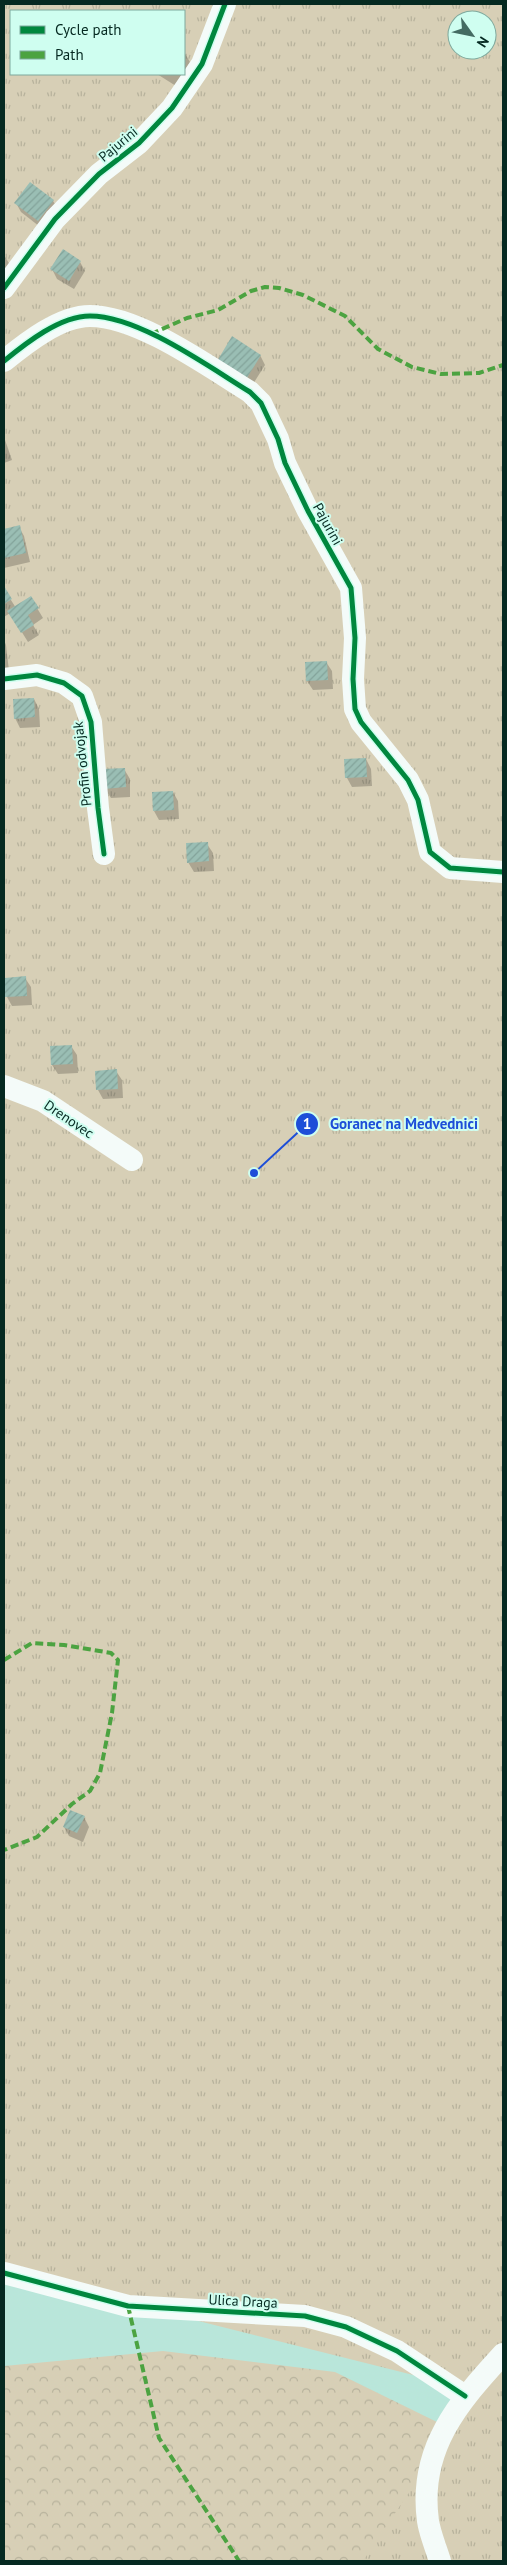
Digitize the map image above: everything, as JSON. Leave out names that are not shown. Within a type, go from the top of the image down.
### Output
[{"type":"street","name":"Pajurini","points":[[4,288],[55,219],[99,174],[139,143],[172,108],[202,64],[225,4]]},
{"type":"street","name":"Pajurini","points":[[4,361],[35,335],[88,316],[109,318],[156,336],[250,392],[261,403],[300,495],[351,588],[355,638],[353,679],[355,709],[361,722],[408,780],[418,800],[430,852],[450,868],[503,872]]},
{"type":"street","name":"Profin odvojak","points":[[4,679],[37,675],[64,683],[82,696],[91,722],[104,854]]},
{"type":"street","name":"Drenovec","points":[[4,1086],[43,1101],[132,1160]]},
{"type":"street","name":"Ulica Draga","points":[[4,2273],[128,2306],[304,2316],[346,2327],[397,2351],[465,2396]]},
{"type":"street","points":[[440,2561],[428,2522],[427,2489],[430,2465],[442,2433],[465,2396],[503,2354]]},
{"type":"green space","points":[[4,4],[503,4],[503,2561],[363,2561],[477,2391],[4,2272]]},
{"type":"green space","points":[[163,2351],[335,2372],[439,2423],[503,2561],[4,2561],[4,2366]]},
{"type":"building","points":[[30,182],[54,200],[38,221],[14,203]]},
{"type":"building","points":[[63,249],[81,261],[69,281],[50,269]]},
{"type":"building","points":[[232,336],[261,355],[245,381],[216,363]]},
{"type":"building","points":[[20,525],[26,553],[4,558],[4,529]]},
{"type":"building","points":[[4,586],[12,599],[4,604]]},
{"type":"building","points":[[31,596],[39,608],[28,615],[34,625],[21,633],[7,611]]},
{"type":"building","points":[[327,661],[328,680],[306,681],[305,662]]},
{"type":"building","points":[[34,698],[35,717],[14,719],[13,699]]},
{"type":"building","points":[[366,758],[367,777],[345,778],[344,759]]},
{"type":"building","points":[[125,768],[126,787],[104,789],[103,769]]},
{"type":"building","points":[[173,791],[174,810],[153,811],[152,792]]},
{"type":"building","points":[[208,842],[209,861],[187,863],[186,843]]},
{"type":"building","points":[[26,976],[27,996],[5,997],[5,978]]},
{"type":"building","points":[[72,1045],[73,1064],[51,1065],[50,1046]]},
{"type":"building","points":[[117,1069],[118,1089],[96,1090],[95,1071]]},
{"type":"building","points":[[70,1810],[85,1816],[77,1833],[63,1827]]},
{"type":"marked path","points":[[151,334],[187,318],[218,310],[251,291],[265,287],[279,288],[303,295],[345,316],[378,349],[412,367],[441,374],[479,373],[503,365]]},
{"type":"marked path","points":[[4,1660],[32,1643],[64,1645],[111,1653],[118,1660],[112,1713],[100,1773],[90,1791],[72,1804],[37,1837],[4,1850]]},
{"type":"marked path","points":[[128,2306],[159,2438],[239,2561]]},
{"type":"cycle path","points":[[4,288],[55,219],[99,174],[139,143],[172,108],[202,64],[225,4]]},
{"type":"cycle path","points":[[4,361],[22,346],[55,325],[67,320],[90,316],[109,318],[130,324],[173,345],[250,392],[261,403],[278,439],[285,463],[308,511],[351,588],[355,638],[353,679],[355,709],[361,722],[408,780],[418,800],[430,852],[450,868],[503,872]]},
{"type":"cycle path","points":[[4,679],[37,675],[64,683],[82,696],[91,722],[104,854]]},
{"type":"cycle path","points":[[4,2273],[128,2306],[305,2316],[346,2327],[397,2351],[465,2396]]},
{"type":"place","name":"Goranec na Medvednici","points":[[254,1173]]}]
